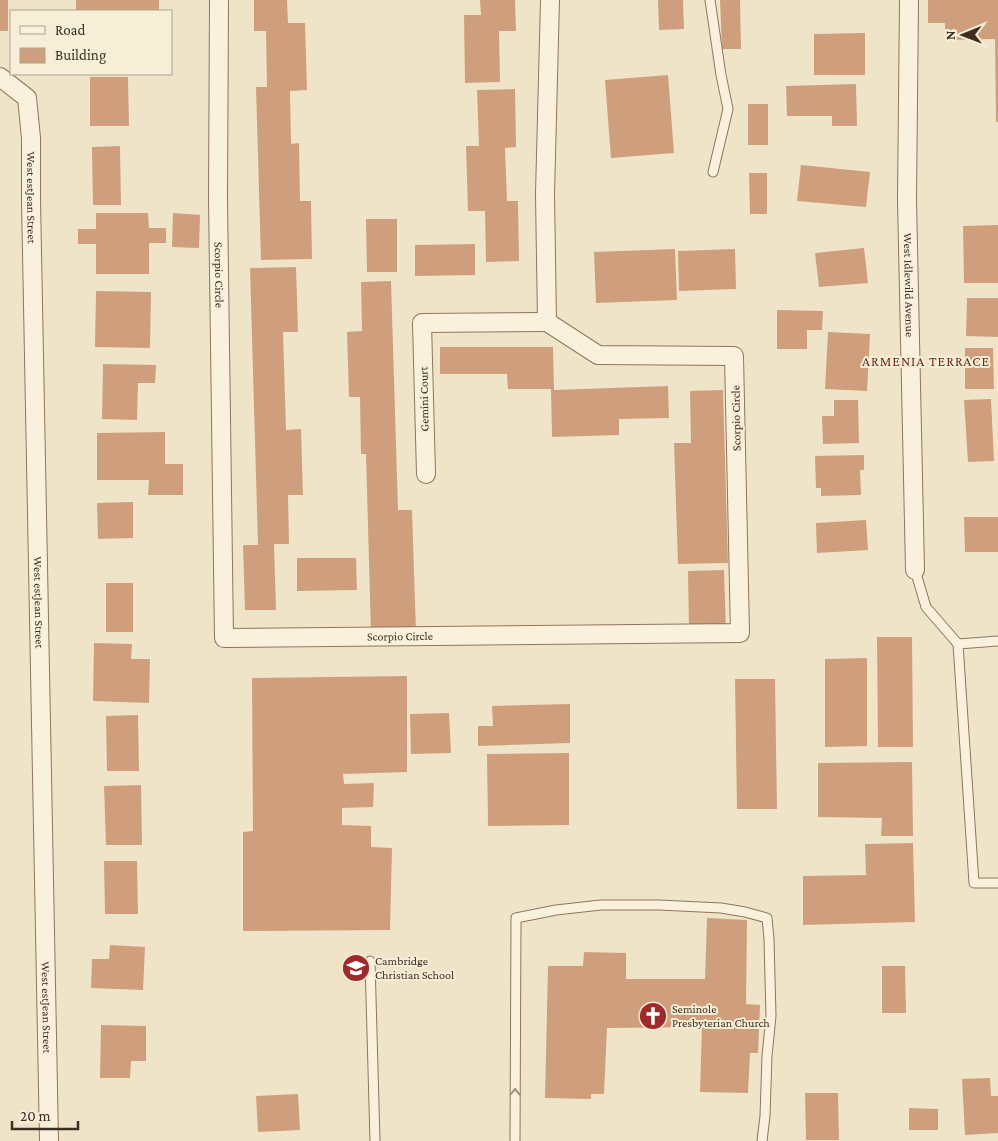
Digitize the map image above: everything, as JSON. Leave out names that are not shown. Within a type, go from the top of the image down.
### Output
[{"type":"street","name":"Scorpio Circle","points":[[219,0],[218,199],[224,638],[740,633],[734,356],[598,355],[547,322]]},
{"type":"street","points":[[547,322],[545,194],[550,0]]},
{"type":"street","name":"West Idlewild Avenue","points":[[909,0],[907,200],[914,570]]},
{"type":"street","name":"West estJean Street","points":[[0,77],[26,98],[30,138],[49,1141]]},
{"type":"street","name":"Gemini Court","points":[[426,474],[422,323],[547,322]]},
{"type":"lane","points":[[710,0],[728,109],[713,172]]},
{"type":"lane","points":[[914,570],[926,607],[958,644],[974,883],[998,883]]},
{"type":"lane","points":[[958,644],[998,641]]},
{"type":"lane","points":[[515,1141],[516,918],[556,910],[601,905],[721,908],[767,918],[771,1016],[762,1141]]},
{"type":"lane","points":[[370,961],[375,1141]]},
{"type":"building","points":[[0,0],[8,0],[8,31],[0,31]]},
{"type":"building","points":[[76,0],[159,0],[159,10],[76,10]]},
{"type":"building","points":[[254,0],[287,0],[288,23],[305,23],[307,90],[290,91],[291,144],[299,143],[300,201],[311,201],[312,259],[261,260],[256,87],[267,87],[266,31],[254,31]]},
{"type":"building","points":[[480,0],[515,0],[516,31],[499,31],[500,82],[465,83],[464,15],[481,15]]},
{"type":"building","points":[[658,0],[683,0],[684,29],[659,30]]},
{"type":"building","points":[[720,0],[740,0],[741,49],[722,49]]},
{"type":"building","points":[[928,0],[998,0],[998,122],[996,122],[995,39],[945,40],[945,23],[928,23]]},
{"type":"building","points":[[865,33],[865,75],[814,75],[814,34]]},
{"type":"building","points":[[668,75],[674,153],[611,158],[605,80]]},
{"type":"building","points":[[90,77],[128,77],[129,126],[90,126]]},
{"type":"building","points":[[856,84],[857,126],[832,126],[832,116],[787,116],[786,86]]},
{"type":"building","points":[[515,89],[516,147],[505,148],[507,201],[518,201],[519,261],[486,262],[485,211],[468,211],[466,146],[479,146],[477,90]]},
{"type":"building","points":[[748,104],[768,104],[768,145],[748,145]]},
{"type":"building","points":[[120,146],[121,205],[93,205],[92,147]]},
{"type":"building","points":[[801,165],[870,172],[866,207],[797,201]]},
{"type":"building","points":[[749,173],[767,173],[767,214],[750,214]]},
{"type":"building","points":[[96,213],[148,213],[149,228],[166,228],[166,243],[149,243],[149,274],[96,274],[96,244],[78,244],[78,229],[96,229]]},
{"type":"building","points":[[173,213],[200,215],[199,248],[172,247]]},
{"type":"building","points":[[366,219],[397,219],[397,272],[367,272]]},
{"type":"building","points":[[998,225],[998,283],[964,283],[963,226]]},
{"type":"building","points":[[475,244],[475,275],[415,276],[415,245]]},
{"type":"building","points":[[864,248],[868,283],[819,287],[815,253]]},
{"type":"building","points":[[675,249],[677,300],[596,303],[594,252]]},
{"type":"building","points":[[735,249],[736,289],[679,291],[678,251]]},
{"type":"building","points":[[296,267],[298,332],[283,332],[286,430],[301,429],[303,495],[288,495],[289,544],[274,544],[276,610],[245,610],[243,545],[258,545],[250,268]]},
{"type":"building","points":[[391,281],[398,510],[412,510],[416,632],[371,634],[366,454],[361,454],[360,397],[349,397],[347,332],[362,331],[361,282]]},
{"type":"building","points":[[96,291],[151,292],[150,348],[95,347]]},
{"type":"building","points":[[967,298],[998,298],[998,337],[966,336]]},
{"type":"building","points":[[777,310],[823,311],[822,330],[807,330],[807,349],[777,349]]},
{"type":"building","points":[[828,332],[870,334],[867,391],[825,389]]},
{"type":"building","points":[[440,347],[553,347],[554,390],[668,386],[669,418],[619,419],[619,435],[552,437],[551,389],[508,389],[507,374],[440,374]]},
{"type":"building","points":[[965,348],[993,348],[994,389],[965,389]]},
{"type":"building","points":[[103,364],[156,365],[155,383],[138,383],[137,420],[102,419]]},
{"type":"building","points":[[723,390],[728,563],[678,564],[674,443],[691,443],[690,391]]},
{"type":"building","points":[[991,399],[994,461],[968,462],[964,400]]},
{"type":"building","points":[[834,400],[858,400],[859,443],[823,444],[822,416],[834,416]]},
{"type":"building","points":[[165,432],[165,464],[183,464],[183,495],[148,495],[149,480],[97,480],[97,433]]},
{"type":"building","points":[[864,455],[864,470],[860,470],[861,495],[821,496],[821,488],[816,488],[815,456]]},
{"type":"building","points":[[133,502],[133,538],[98,539],[97,503]]},
{"type":"building","points":[[964,517],[998,517],[998,552],[965,552]]},
{"type":"building","points":[[866,520],[868,550],[817,553],[816,523]]},
{"type":"building","points":[[297,558],[356,558],[357,590],[297,591]]},
{"type":"building","points":[[724,570],[726,631],[689,632],[688,571]]},
{"type":"building","points":[[106,583],[133,583],[133,632],[106,632]]},
{"type":"building","points":[[877,637],[912,637],[913,747],[878,747]]},
{"type":"building","points":[[94,643],[132,644],[131,659],[150,659],[149,703],[93,701]]},
{"type":"building","points":[[867,658],[867,746],[825,747],[825,659]]},
{"type":"building","points":[[407,676],[407,772],[343,774],[344,784],[374,783],[373,807],[342,808],[342,825],[371,826],[371,847],[392,848],[390,930],[243,931],[243,832],[253,831],[252,678]]},
{"type":"building","points":[[735,679],[775,679],[777,809],[737,809]]},
{"type":"building","points":[[570,704],[570,743],[478,746],[478,726],[493,726],[492,706]]},
{"type":"building","points":[[449,713],[451,753],[411,754],[410,714]]},
{"type":"building","points":[[138,715],[139,771],[107,771],[106,716]]},
{"type":"building","points":[[569,753],[569,825],[488,826],[487,754]]},
{"type":"building","points":[[912,762],[913,836],[881,836],[882,818],[818,817],[818,763]]},
{"type":"building","points":[[141,785],[142,845],[106,845],[104,786]]},
{"type":"building","points":[[913,843],[915,922],[803,925],[803,876],[866,875],[865,844]]},
{"type":"building","points":[[104,861],[137,861],[138,914],[105,914]]},
{"type":"building","name":"Seminole Presbyterian Church","points":[[707,918],[747,920],[746,1004],[760,1005],[758,1053],[750,1053],[748,1093],[700,1092],[702,1027],[607,1028],[604,1094],[591,1094],[591,1099],[545,1098],[548,966],[583,966],[584,952],[626,953],[626,979],[705,979]]},
{"type":"building","points":[[110,945],[145,947],[143,990],[91,988],[92,959],[109,959]]},
{"type":"building","points":[[882,966],[905,966],[906,1013],[882,1013]]},
{"type":"building","points":[[101,1025],[146,1026],[146,1061],[131,1061],[130,1078],[100,1078]]},
{"type":"building","points":[[990,1078],[991,1096],[998,1096],[998,1133],[965,1135],[962,1079]]},
{"type":"building","points":[[805,1093],[838,1093],[839,1140],[806,1140]]},
{"type":"building","points":[[298,1094],[300,1130],[258,1132],[256,1096]]},
{"type":"building","points":[[909,1108],[938,1109],[938,1130],[909,1130]]},
{"type":"place","name":"Cambridge Christian School","points":[[356,968]]},
{"type":"place","name":"Seminole Presbyterian Church","points":[[653,1016]]},
{"type":"district","name":"ARMENIA TERRACE","points":[[926,361]]}]
